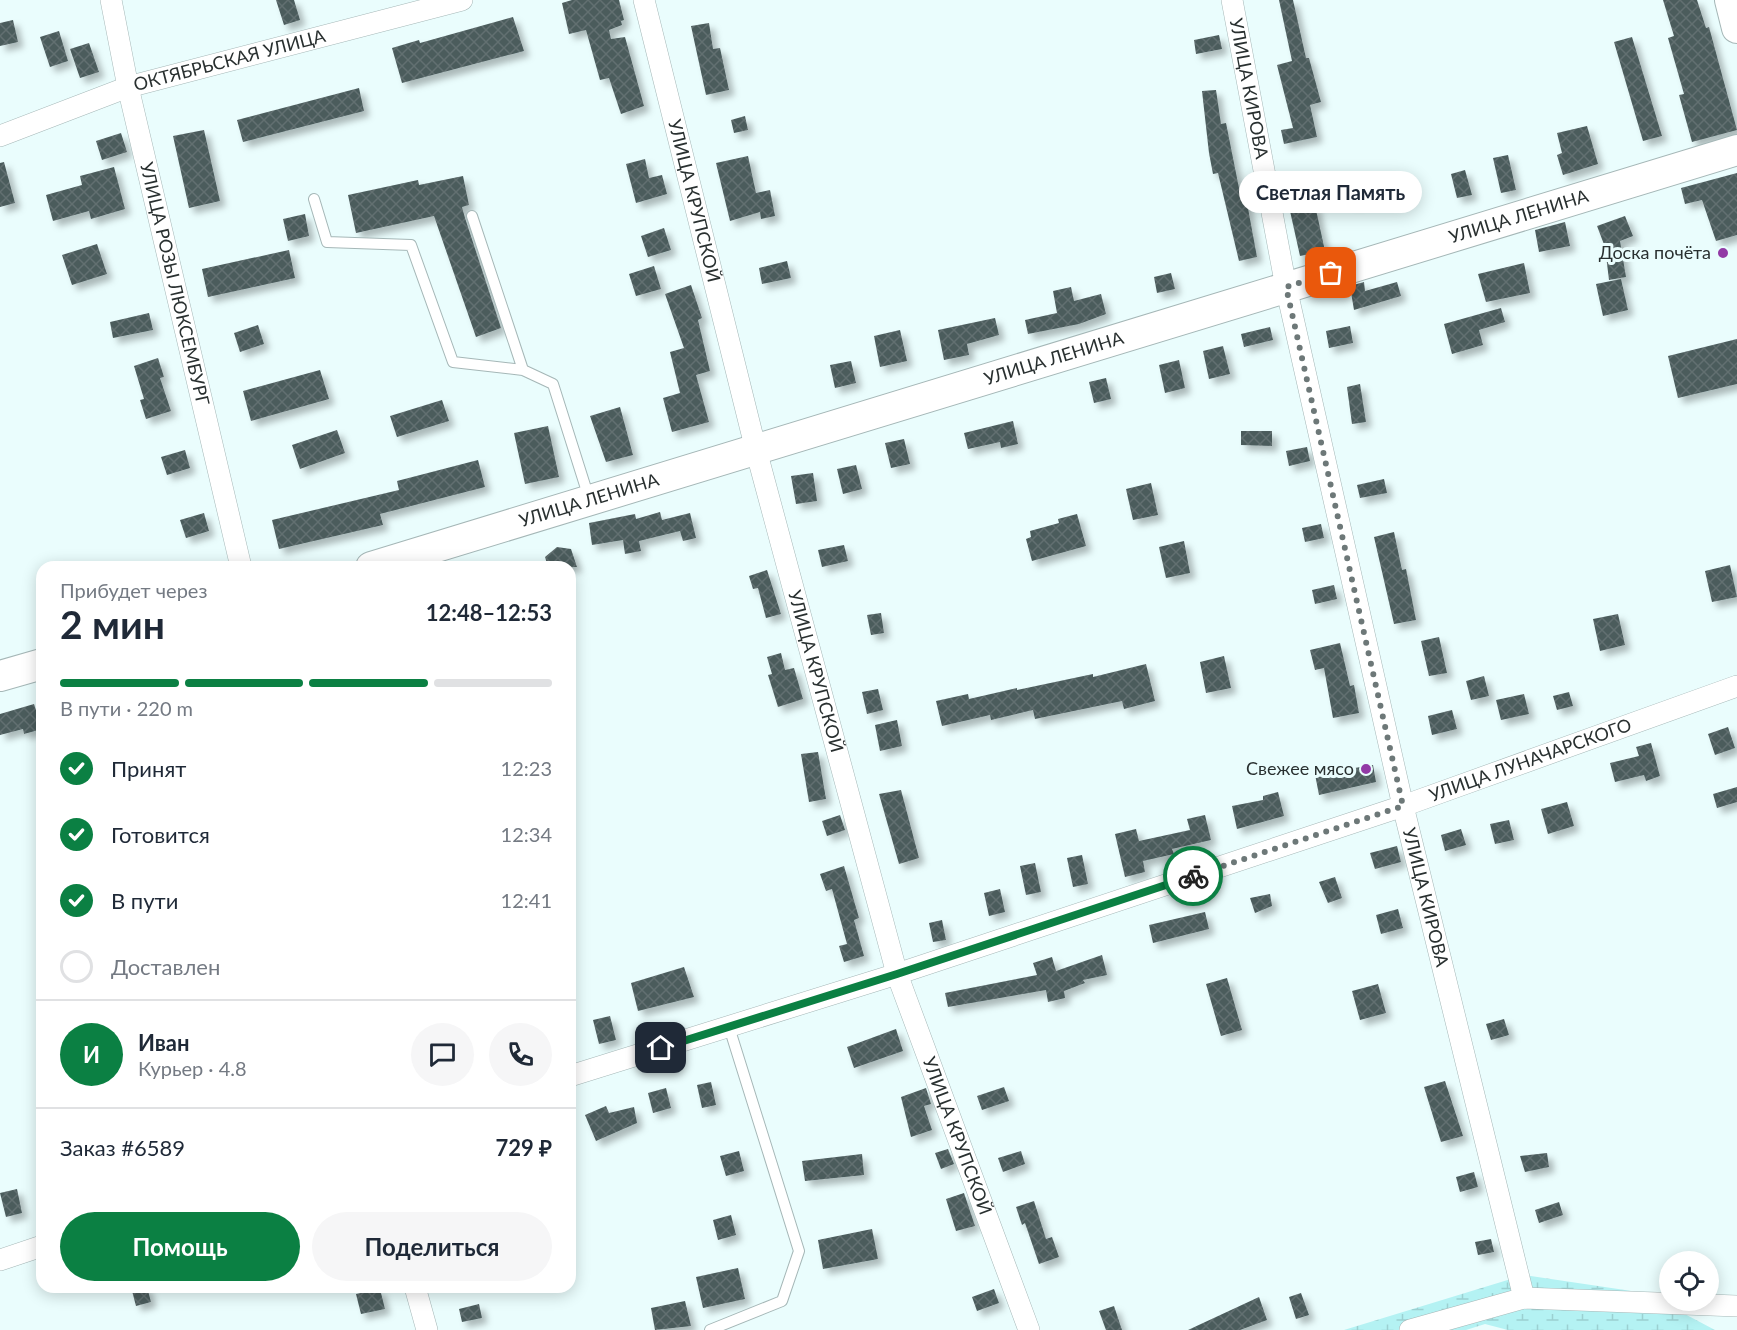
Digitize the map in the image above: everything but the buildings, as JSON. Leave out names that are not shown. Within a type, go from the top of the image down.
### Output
[{"type":"street","name":"УЛИЦА РОЗЫ ЛЮКСЕМБУРГ","points":[[111,0],[128,87],[240,561]]},
{"type":"street","name":"ОКТЯБРЬСКАЯ УЛИЦА","points":[[0,136],[128,87],[462,0]]},
{"type":"street","name":"УЛИЦА КРУПСКОЙ","points":[[644,0],[756,450],[897,974],[1029,1330]]},
{"type":"street","name":"УЛИЦА КИРОВА","points":[[1232,0],[1286,287],[1403,806],[1524,1298]]},
{"type":"street","points":[[1730,0],[1737,28]]},
{"type":"street","name":"УЛИЦА ЛЕНИНА","points":[[391,561],[1737,150]]},
{"type":"street","points":[[0,676],[36,666]]},
{"type":"street","name":"УЛИЦА ЛУНАЧАРСКОГО","points":[[576,1074],[897,974],[1403,806],[1737,686]]},
{"type":"street","points":[[0,1260],[36,1248]]},
{"type":"street","points":[[417,1293],[427,1330]]},
{"type":"street","points":[[1410,1330],[1524,1298],[1737,1306]]},
{"type":"lane","points":[[314,199],[327,242],[411,245],[453,362],[524,370],[553,384],[590,501]]},
{"type":"lane","points":[[472,216],[524,370]]},
{"type":"lane","points":[[710,1330],[782,1301],[799,1251],[729,1027]]},
{"type":"green space","points":[[1524,1275],[1645,1293],[1659,1300],[1659,1311],[1679,1311],[1715,1330],[1508,1330],[1485,1324],[1466,1330],[1344,1330]]},
{"type":"way so far","points":[[1193,876],[1403,806],[1286,287],[1331,273]]},
{"type":"place","name":"Доска почёта","points":[[1723,253]]},
{"type":"place","name":"Светлая Память","points":[[1331,273]]},
{"type":"place","name":"Свежее мясо","points":[[1366,769]]},
{"type":"route","points":[[661,1048],[897,974],[1193,876]]}]
